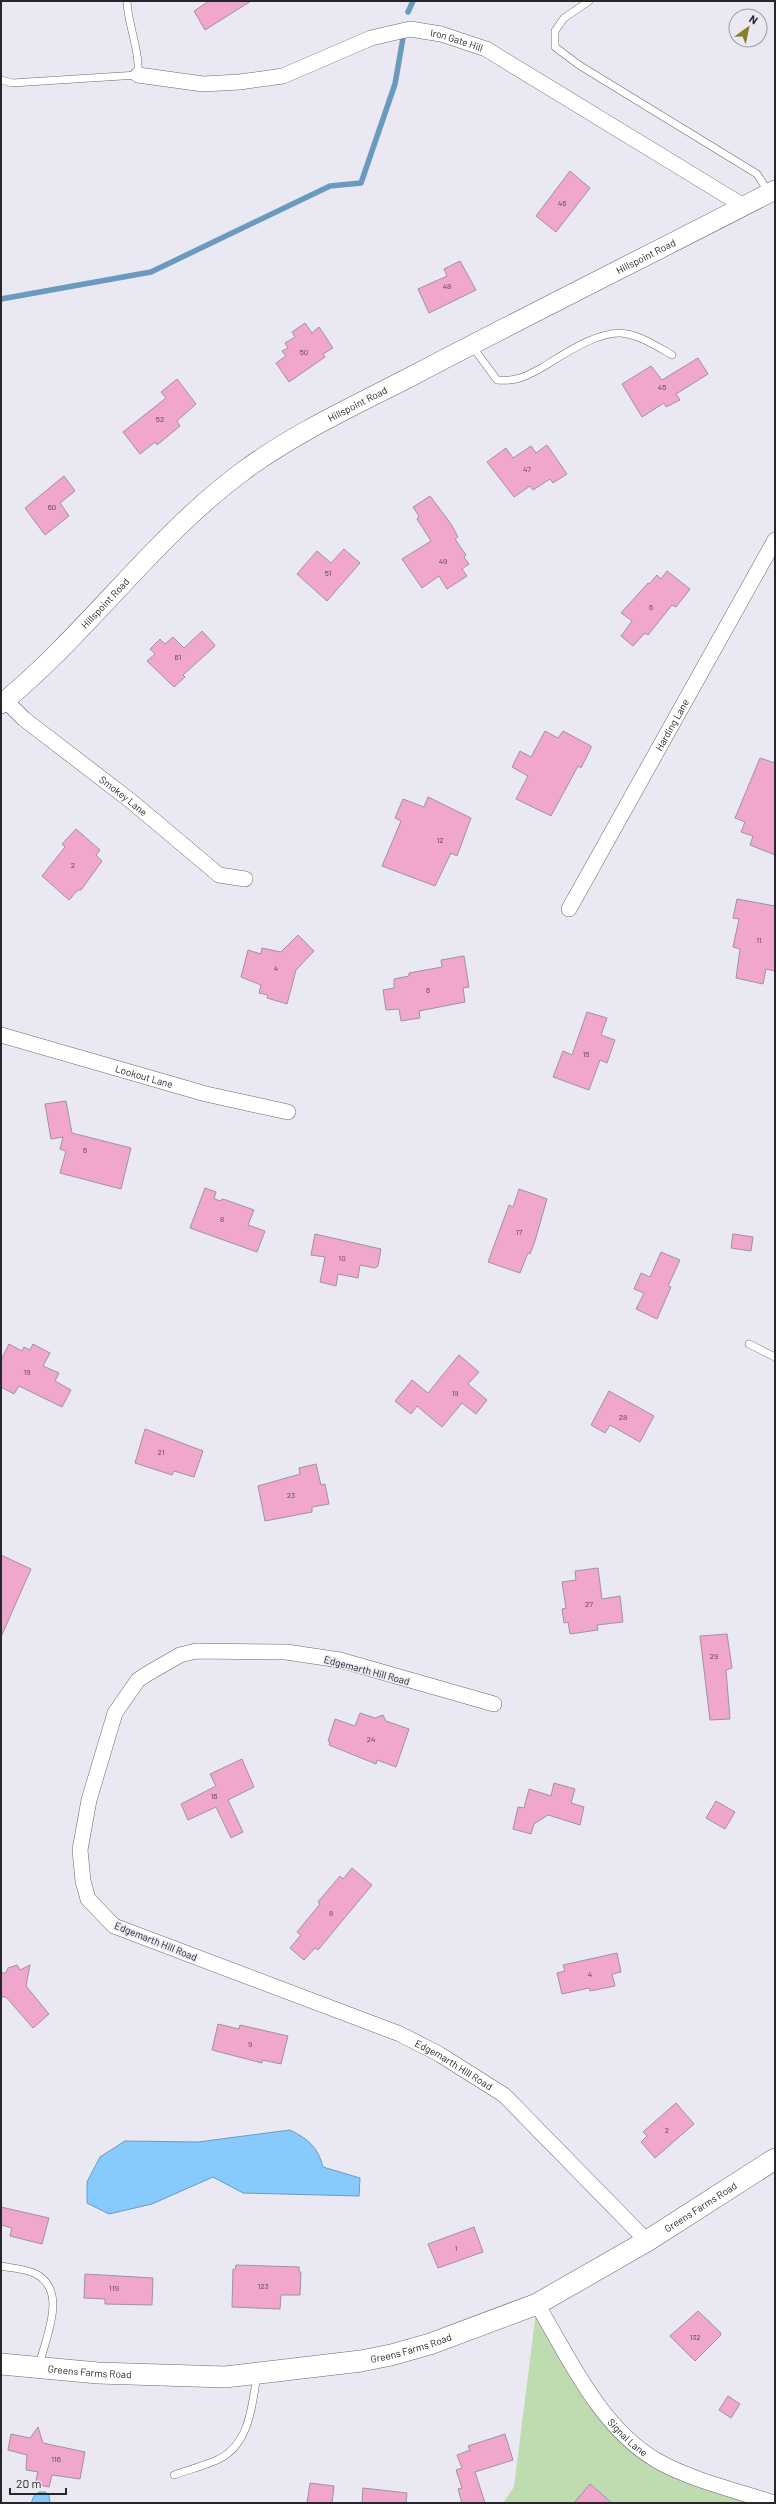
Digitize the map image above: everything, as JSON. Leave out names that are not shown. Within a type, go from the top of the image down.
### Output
[{"type":"main road","name":"Greens Farms Road","points":[[1,2364],[98,2373],[226,2377],[361,2361],[391,2355],[438,2341],[537,2304],[646,2241],[775,2159]]},
{"type":"street","name":"Iron Gate Hill","points":[[138,75],[203,84],[247,81],[283,76],[371,38],[410,29],[441,34],[486,49],[742,205]]},
{"type":"street","name":"Hillspoint Road","points":[[3,703],[75,635],[190,518],[239,474],[289,442],[471,345],[742,205],[772,191]]},
{"type":"street","name":"Harding Lane","points":[[569,909],[775,540]]},
{"type":"street","name":"Smokey Lane","points":[[3,703],[131,801],[218,875],[245,879]]},
{"type":"street","name":"Lookout Lane","points":[[1,1035],[206,1094],[288,1112]]},
{"type":"street","name":"Edgemarth Hill Road","points":[[494,1704],[340,1660],[286,1652],[196,1651],[180,1656],[138,1680],[115,1713],[88,1807],[80,1850],[82,1881],[88,1899],[114,1926],[400,2034],[439,2054],[504,2095],[646,2241]]},
{"type":"street","name":"Signal Lane","points":[[537,2304],[590,2393],[620,2432],[637,2448],[656,2461],[675,2469],[774,2503]]},
{"type":"lane","points":[[1,80],[12,83],[138,75],[139,65],[129,24],[127,1]]},
{"type":"lane","points":[[589,1],[564,18],[555,30],[555,47],[579,65],[757,174],[772,191]]},
{"type":"lane","points":[[471,345],[497,380],[507,381],[522,379],[570,351],[606,334],[627,334],[654,344],[672,355]]},
{"type":"lane","points":[[749,1344],[775,1357]]},
{"type":"lane","points":[[1,2266],[34,2273],[47,2282],[54,2297],[39,2368]]},
{"type":"lane","points":[[174,2475],[218,2459],[231,2450],[247,2428],[257,2373]]},
{"type":"green space","points":[[537,2304],[590,2393],[637,2448],[774,2503],[503,2503],[514,2487]]},
{"type":"water","points":[[290,2130],[311,2144],[318,2154],[323,2167],[360,2178],[359,2196],[243,2193],[213,2177],[152,2204],[109,2214],[87,2203],[87,2182],[100,2157],[125,2141],[198,2142]]},
{"type":"water","points":[[39,2492],[45,2492],[49,2495],[50,2503],[31,2503],[34,2496]]},
{"type":"building","points":[[209,1],[251,1],[205,30],[194,11]]},
{"type":"building","points":[[570,171],[590,188],[556,232],[536,216]]},
{"type":"building","points":[[460,261],[476,290],[429,313],[418,289],[447,276],[444,269]]},
{"type":"building","points":[[305,323],[312,333],[319,327],[333,348],[323,354],[325,357],[289,382],[276,363],[286,356],[282,351],[288,348],[285,343],[295,337],[292,332]]},
{"type":"building","points":[[698,358],[708,374],[676,394],[680,400],[666,407],[664,403],[642,417],[622,384],[651,366],[662,380]]},
{"type":"building","points":[[177,379],[196,404],[177,421],[180,426],[157,445],[155,442],[140,454],[123,432],[166,398],[161,392]]},
{"type":"building","points":[[547,445],[567,474],[553,483],[550,479],[533,490],[530,486],[514,497],[487,462],[506,448],[513,458],[531,446],[536,453]]},
{"type":"building","points":[[64,476],[75,491],[60,503],[69,516],[45,535],[25,508]]},
{"type":"building","points":[[430,496],[451,524],[458,537],[455,539],[466,555],[464,557],[469,564],[462,569],[467,576],[447,589],[439,576],[422,588],[402,559],[431,541],[417,519],[419,516],[413,507]]},
{"type":"building","points":[[344,549],[360,563],[327,601],[297,574],[317,551],[331,563]]},
{"type":"building","points":[[667,571],[690,589],[676,607],[672,605],[648,635],[645,633],[633,646],[621,636],[632,621],[621,613],[648,583],[649,584],[657,575],[661,579]]},
{"type":"building","points":[[202,631],[215,645],[214,647],[183,675],[185,677],[174,687],[147,661],[155,654],[150,649],[160,639],[165,644],[173,637],[184,648]]},
{"type":"building","points":[[545,731],[558,738],[563,731],[591,746],[581,768],[578,766],[551,816],[516,799],[528,776],[512,767],[520,751],[531,757]]},
{"type":"building","points":[[760,758],[775,763],[775,855],[750,845],[753,836],[741,832],[745,822],[735,818]]},
{"type":"building","points":[[428,797],[471,818],[457,856],[451,853],[435,886],[382,866],[401,821],[395,818],[403,799],[424,807]]},
{"type":"building","points":[[76,829],[100,850],[96,855],[102,861],[81,890],[78,890],[69,900],[42,876],[65,847],[62,844]]},
{"type":"building","points":[[737,899],[775,906],[775,971],[766,969],[763,984],[736,978],[740,949],[733,947],[739,919],[733,918]]},
{"type":"building","points":[[298,935],[314,951],[296,970],[287,1004],[267,998],[268,995],[259,993],[261,985],[241,977],[248,950],[261,954],[262,948],[281,952]]},
{"type":"building","points":[[464,956],[469,987],[463,988],[465,1002],[419,1011],[420,1018],[401,1021],[399,1009],[386,1010],[383,990],[394,988],[394,979],[409,976],[409,973],[442,967],[441,960]]},
{"type":"building","points":[[587,1012],[607,1018],[601,1035],[615,1040],[607,1063],[600,1060],[589,1090],[553,1077],[563,1051],[572,1055]]},
{"type":"building","points":[[66,1101],[72,1133],[131,1148],[121,1189],[60,1173],[66,1151],[60,1149],[63,1137],[51,1139],[45,1104]]},
{"type":"building","points":[[205,1188],[216,1192],[214,1199],[221,1201],[222,1199],[226,1200],[254,1210],[248,1225],[265,1231],[257,1252],[190,1228]]},
{"type":"building","points":[[519,1189],[547,1199],[535,1241],[530,1254],[528,1253],[520,1273],[488,1262],[509,1205],[513,1207]]},
{"type":"building","points":[[315,1234],[381,1249],[378,1266],[375,1268],[360,1265],[358,1278],[338,1274],[336,1286],[320,1282],[325,1257],[311,1255]]},
{"type":"building","points":[[733,1234],[753,1237],[751,1251],[731,1248]]},
{"type":"building","points":[[661,1252],[680,1260],[668,1286],[671,1287],[657,1319],[636,1309],[644,1293],[634,1289],[641,1273],[650,1277]]},
{"type":"building","points":[[9,1344],[22,1351],[24,1347],[30,1350],[33,1344],[50,1353],[43,1366],[59,1373],[55,1381],[71,1390],[62,1407],[19,1386],[14,1394],[1,1387],[1,1360]]},
{"type":"building","points":[[459,1355],[479,1372],[468,1384],[487,1400],[476,1414],[462,1403],[442,1427],[417,1406],[411,1414],[395,1401],[412,1380],[428,1393]]},
{"type":"building","points":[[609,1391],[654,1416],[640,1442],[610,1425],[605,1433],[591,1425]]},
{"type":"building","points":[[145,1429],[203,1451],[194,1477],[174,1471],[172,1475],[135,1463]]},
{"type":"building","points":[[316,1464],[321,1485],[325,1484],[329,1504],[312,1507],[312,1512],[265,1521],[258,1486],[300,1474],[299,1468]]},
{"type":"building","points":[[1,1555],[31,1569],[1,1637]]},
{"type":"building","points":[[598,1568],[602,1599],[620,1596],[623,1622],[597,1625],[598,1630],[570,1634],[568,1622],[564,1623],[562,1609],[566,1608],[562,1582],[576,1580],[575,1571]]},
{"type":"building","points":[[727,1634],[732,1668],[726,1670],[730,1719],[710,1720],[700,1636]]},
{"type":"building","points":[[360,1713],[375,1718],[383,1715],[386,1721],[409,1729],[396,1767],[377,1760],[376,1764],[329,1745],[330,1742],[328,1741],[335,1719],[355,1726]]},
{"type":"building","points":[[242,1759],[254,1787],[228,1800],[243,1832],[231,1838],[216,1807],[188,1820],[181,1804],[216,1786],[210,1774]]},
{"type":"building","points":[[554,1783],[575,1789],[571,1803],[584,1807],[580,1825],[548,1815],[534,1824],[531,1834],[513,1829],[518,1807],[524,1808],[529,1789],[551,1796]]},
{"type":"building","points":[[716,1801],[735,1812],[725,1829],[706,1818]]},
{"type":"building","points":[[352,1868],[372,1885],[318,1950],[315,1948],[304,1960],[290,1948],[301,1935],[297,1932],[320,1904],[318,1902],[340,1876],[343,1879]]},
{"type":"building","points":[[617,1953],[621,1972],[612,1974],[615,1986],[590,1991],[589,1988],[562,1994],[557,1973],[565,1971],[563,1965]]},
{"type":"building","points":[[17,1965],[20,1970],[30,1965],[26,1986],[49,2014],[33,2028],[6,1997],[1,1997],[1,1973],[6,1973],[8,1968]]},
{"type":"building","points":[[218,2024],[239,2029],[240,2025],[288,2036],[281,2064],[262,2060],[262,2063],[212,2050]]},
{"type":"building","points":[[676,2103],[694,2124],[655,2158],[641,2142],[647,2136],[643,2132]]},
{"type":"building","points":[[1,2207],[49,2218],[42,2244],[10,2236],[12,2228],[1,2225]]},
{"type":"building","points":[[474,2227],[483,2252],[438,2268],[428,2244]]},
{"type":"building","points":[[236,2265],[299,2267],[299,2272],[301,2272],[300,2295],[281,2295],[280,2309],[232,2307],[233,2269],[235,2270]]},
{"type":"building","points":[[85,2274],[153,2278],[152,2305],[105,2304],[105,2299],[84,2298]]},
{"type":"building","points":[[698,2311],[720,2332],[721,2335],[695,2361],[670,2336]]},
{"type":"building","points":[[728,2396],[740,2404],[731,2418],[719,2410]]},
{"type":"building","points":[[38,2427],[43,2443],[85,2452],[80,2479],[52,2475],[49,2487],[35,2484],[38,2472],[26,2470],[27,2455],[8,2450],[11,2434],[30,2438]]},
{"type":"building","points":[[505,2434],[513,2460],[475,2472],[485,2503],[462,2503],[458,2489],[462,2488],[456,2470],[462,2468],[457,2455],[470,2450],[468,2446]]},
{"type":"building","points":[[310,2483],[334,2486],[332,2503],[307,2503]]},
{"type":"building","points":[[590,2484],[612,2503],[574,2503]]},
{"type":"building","points":[[363,2488],[407,2493],[406,2503],[362,2503]]},
{"type":"waterway","points":[[408,12],[413,1]]},
{"type":"waterway","points":[[1,299],[151,272],[330,186],[361,183],[395,84],[403,38]]}]
